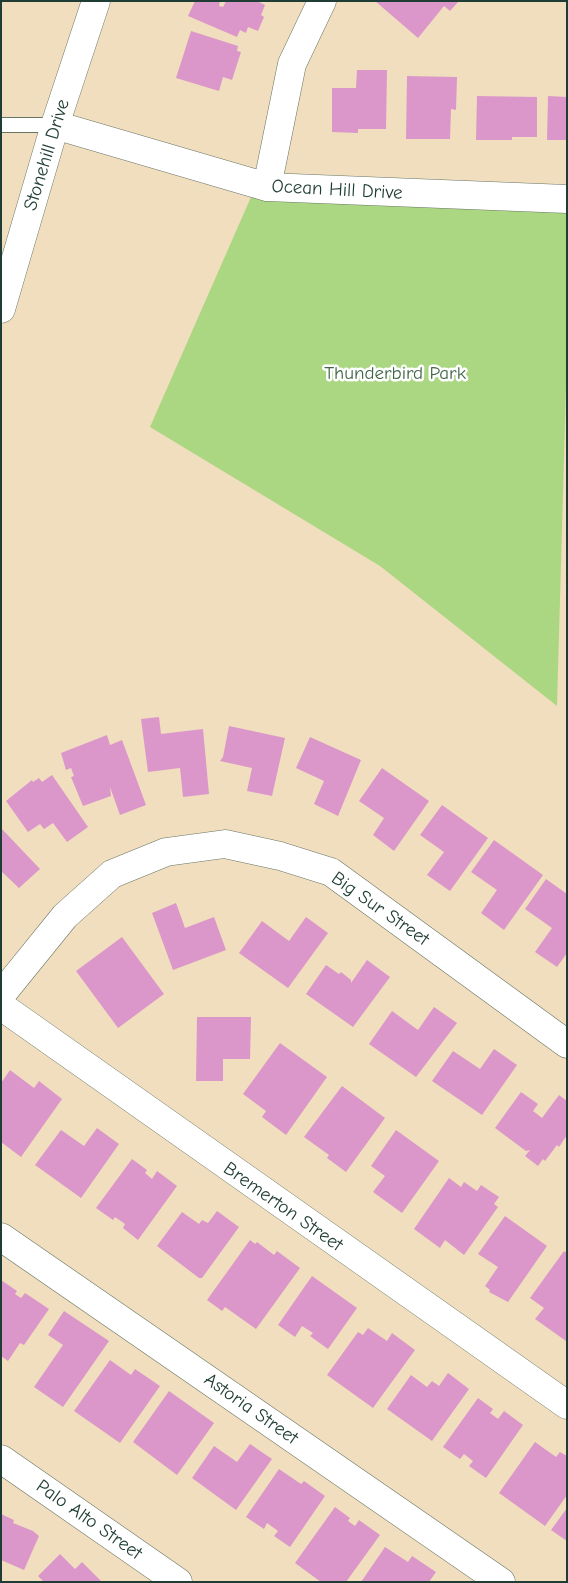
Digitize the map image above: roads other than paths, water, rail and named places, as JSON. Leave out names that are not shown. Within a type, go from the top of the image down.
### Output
[{"type":"street","name":"Stonehill Drive","points":[[1,309],[55,125],[96,1]]},
{"type":"street","points":[[267,187],[292,64],[322,1]]},
{"type":"street","name":"Ocean Hill Drive","points":[[55,125],[267,187],[567,199]]},
{"type":"street","name":"Big Sur Street","points":[[1,995],[65,916],[112,874],[166,852],[225,844],[280,856],[331,872],[567,1044]]},
{"type":"street","name":"Bremerton Street","points":[[1,1006],[567,1405]]},
{"type":"street","name":"Astoria Street","points":[[1,1237],[501,1582]]},
{"type":"street","name":"Palo Alto Street","points":[[1,1459],[178,1582]]},
{"type":"lane","points":[[1,125],[55,125]]},
{"type":"park label","name":"Thunderbird Park","points":[[395,374]]}]
